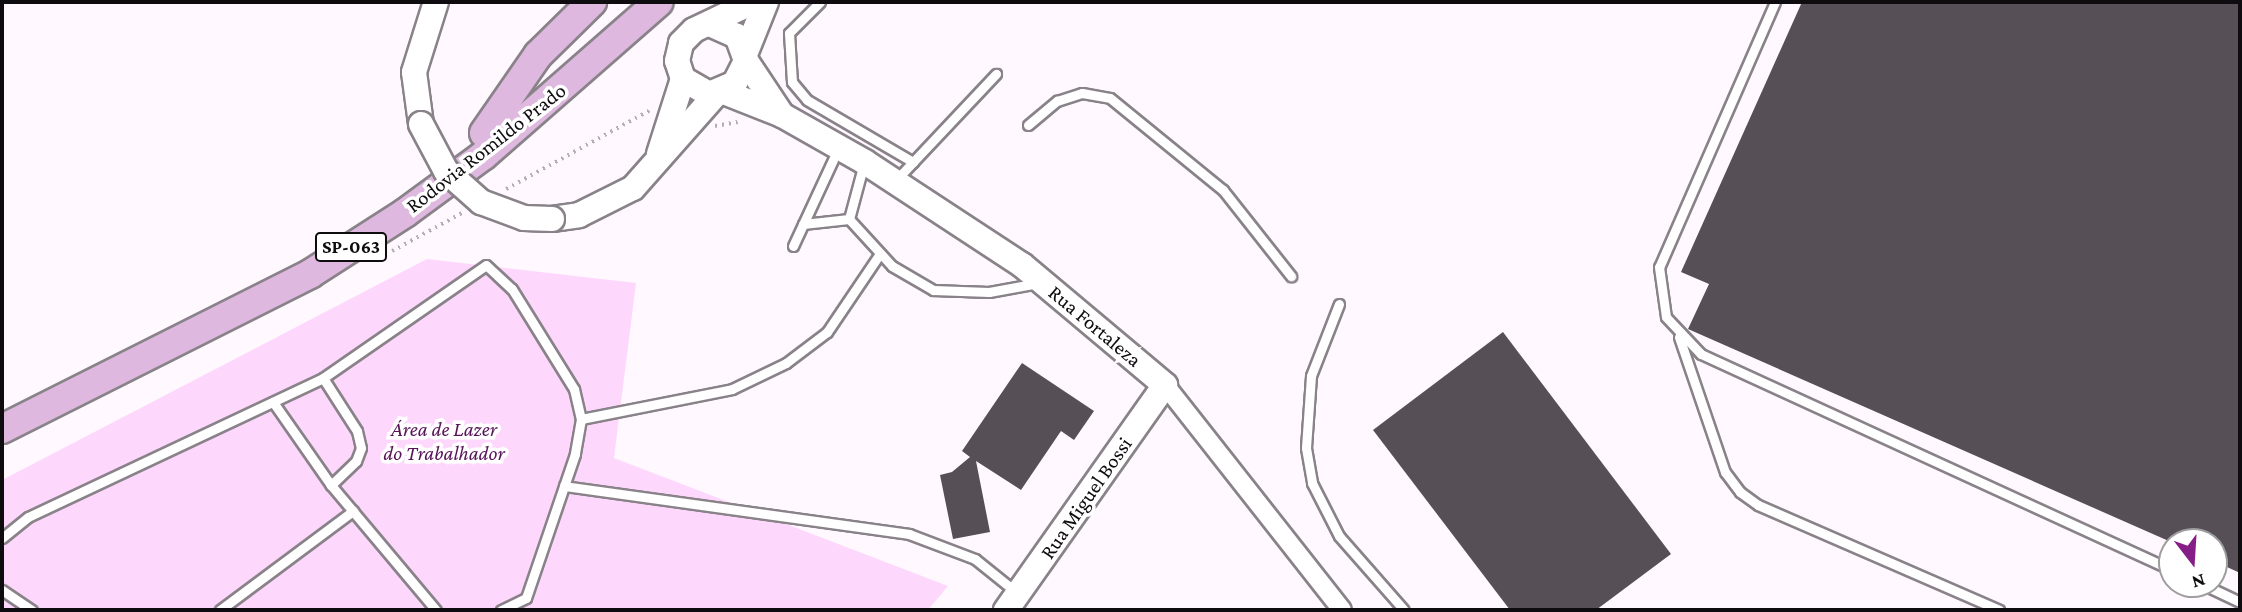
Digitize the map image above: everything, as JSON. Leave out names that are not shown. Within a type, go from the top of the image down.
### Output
[{"type":"main road","points":[[436,2],[414,72],[421,124],[446,171],[481,202],[524,218],[552,219],[604,205],[656,165],[684,115],[736,83],[766,2]]},
{"type":"main road","points":[[484,133],[538,55],[592,2]]},
{"type":"main road","name":"Rodovia Romildo Prado","points":[[2,416],[304,264],[398,204],[642,2]]},
{"type":"main road","name":"Rodovia Romildo Prado","points":[[2,429],[310,274],[405,213],[513,131],[659,2]]},
{"type":"main road","points":[[684,115],[683,79],[677,61],[681,43],[694,30],[712,25],[753,2]]},
{"type":"main road","points":[[712,25],[737,36],[746,56]]},
{"type":"main road","name":"Rua Fortaleza","points":[[746,56],[782,115]]},
{"type":"main road","points":[[683,79],[694,89],[720,92]]},
{"type":"main road","name":"Rua Fortaleza","points":[[720,92],[782,115],[894,181],[1043,282],[1165,385]]},
{"type":"main road","name":"Rua Miguel Bossi","points":[[1013,602],[1165,385]]},
{"type":"street","name":"Rua Fortaleza","points":[[1165,385],[1342,610]]},
{"type":"lane","points":[[820,2],[789,33],[792,82],[807,100],[913,162]]},
{"type":"lane","points":[[1775,2],[1659,267],[1658,293],[1679,335],[1716,450],[1740,492],[1758,505],[1999,610]]},
{"type":"lane","points":[[894,181],[996,74]]},
{"type":"lane","points":[[1028,125],[1057,101],[1082,93],[1110,98],[1223,190],[1291,276]]},
{"type":"lane","points":[[793,246],[839,147]]},
{"type":"lane","points":[[849,219],[865,162]]},
{"type":"lane","points":[[803,224],[849,219]]},
{"type":"lane","points":[[849,219],[879,255],[933,290],[989,292],[1043,282]]},
{"type":"lane","points":[[581,419],[732,389],[786,363],[827,332],[879,255]]},
{"type":"lane","points":[[2,538],[28,517],[323,378],[486,265],[505,278],[574,389],[581,419],[564,486],[526,598],[501,610]]},
{"type":"lane","points":[[1339,304],[1311,376],[1306,448],[1312,483],[1339,536],[1404,610]]},
{"type":"lane","points":[[1679,335],[1701,354],[2158,564]]},
{"type":"lane","points":[[323,378],[357,431],[360,447],[356,461],[331,485]]},
{"type":"lane","points":[[273,402],[331,485],[436,610]]},
{"type":"lane","points":[[564,486],[909,534],[975,559],[1013,602]]},
{"type":"lane","points":[[220,610],[354,511]]},
{"type":"lane","points":[[2,590],[32,610]]},
{"type":"path","points":[[500,192],[646,111],[663,106],[713,127],[746,120],[757,105]]},
{"type":"path","points":[[379,257],[475,206]]},
{"type":"green space","name":"Área de Lazer do Trabalhador","points":[[427,259],[636,283],[614,458],[948,586],[928,610],[2,610],[2,480]]},
{"type":"building","points":[[1802,2],[2240,2],[2240,573],[2228,567],[2228,528],[2158,528],[2158,536],[1688,329],[1709,284],[1681,272]]},
{"type":"building","points":[[1503,332],[1671,554],[1596,610],[1510,610],[1373,430]]},
{"type":"building","points":[[1022,363],[1094,411],[1074,440],[1061,431],[1021,490],[976,461],[990,532],[953,539],[940,475],[952,472],[970,457],[962,451]]}]
